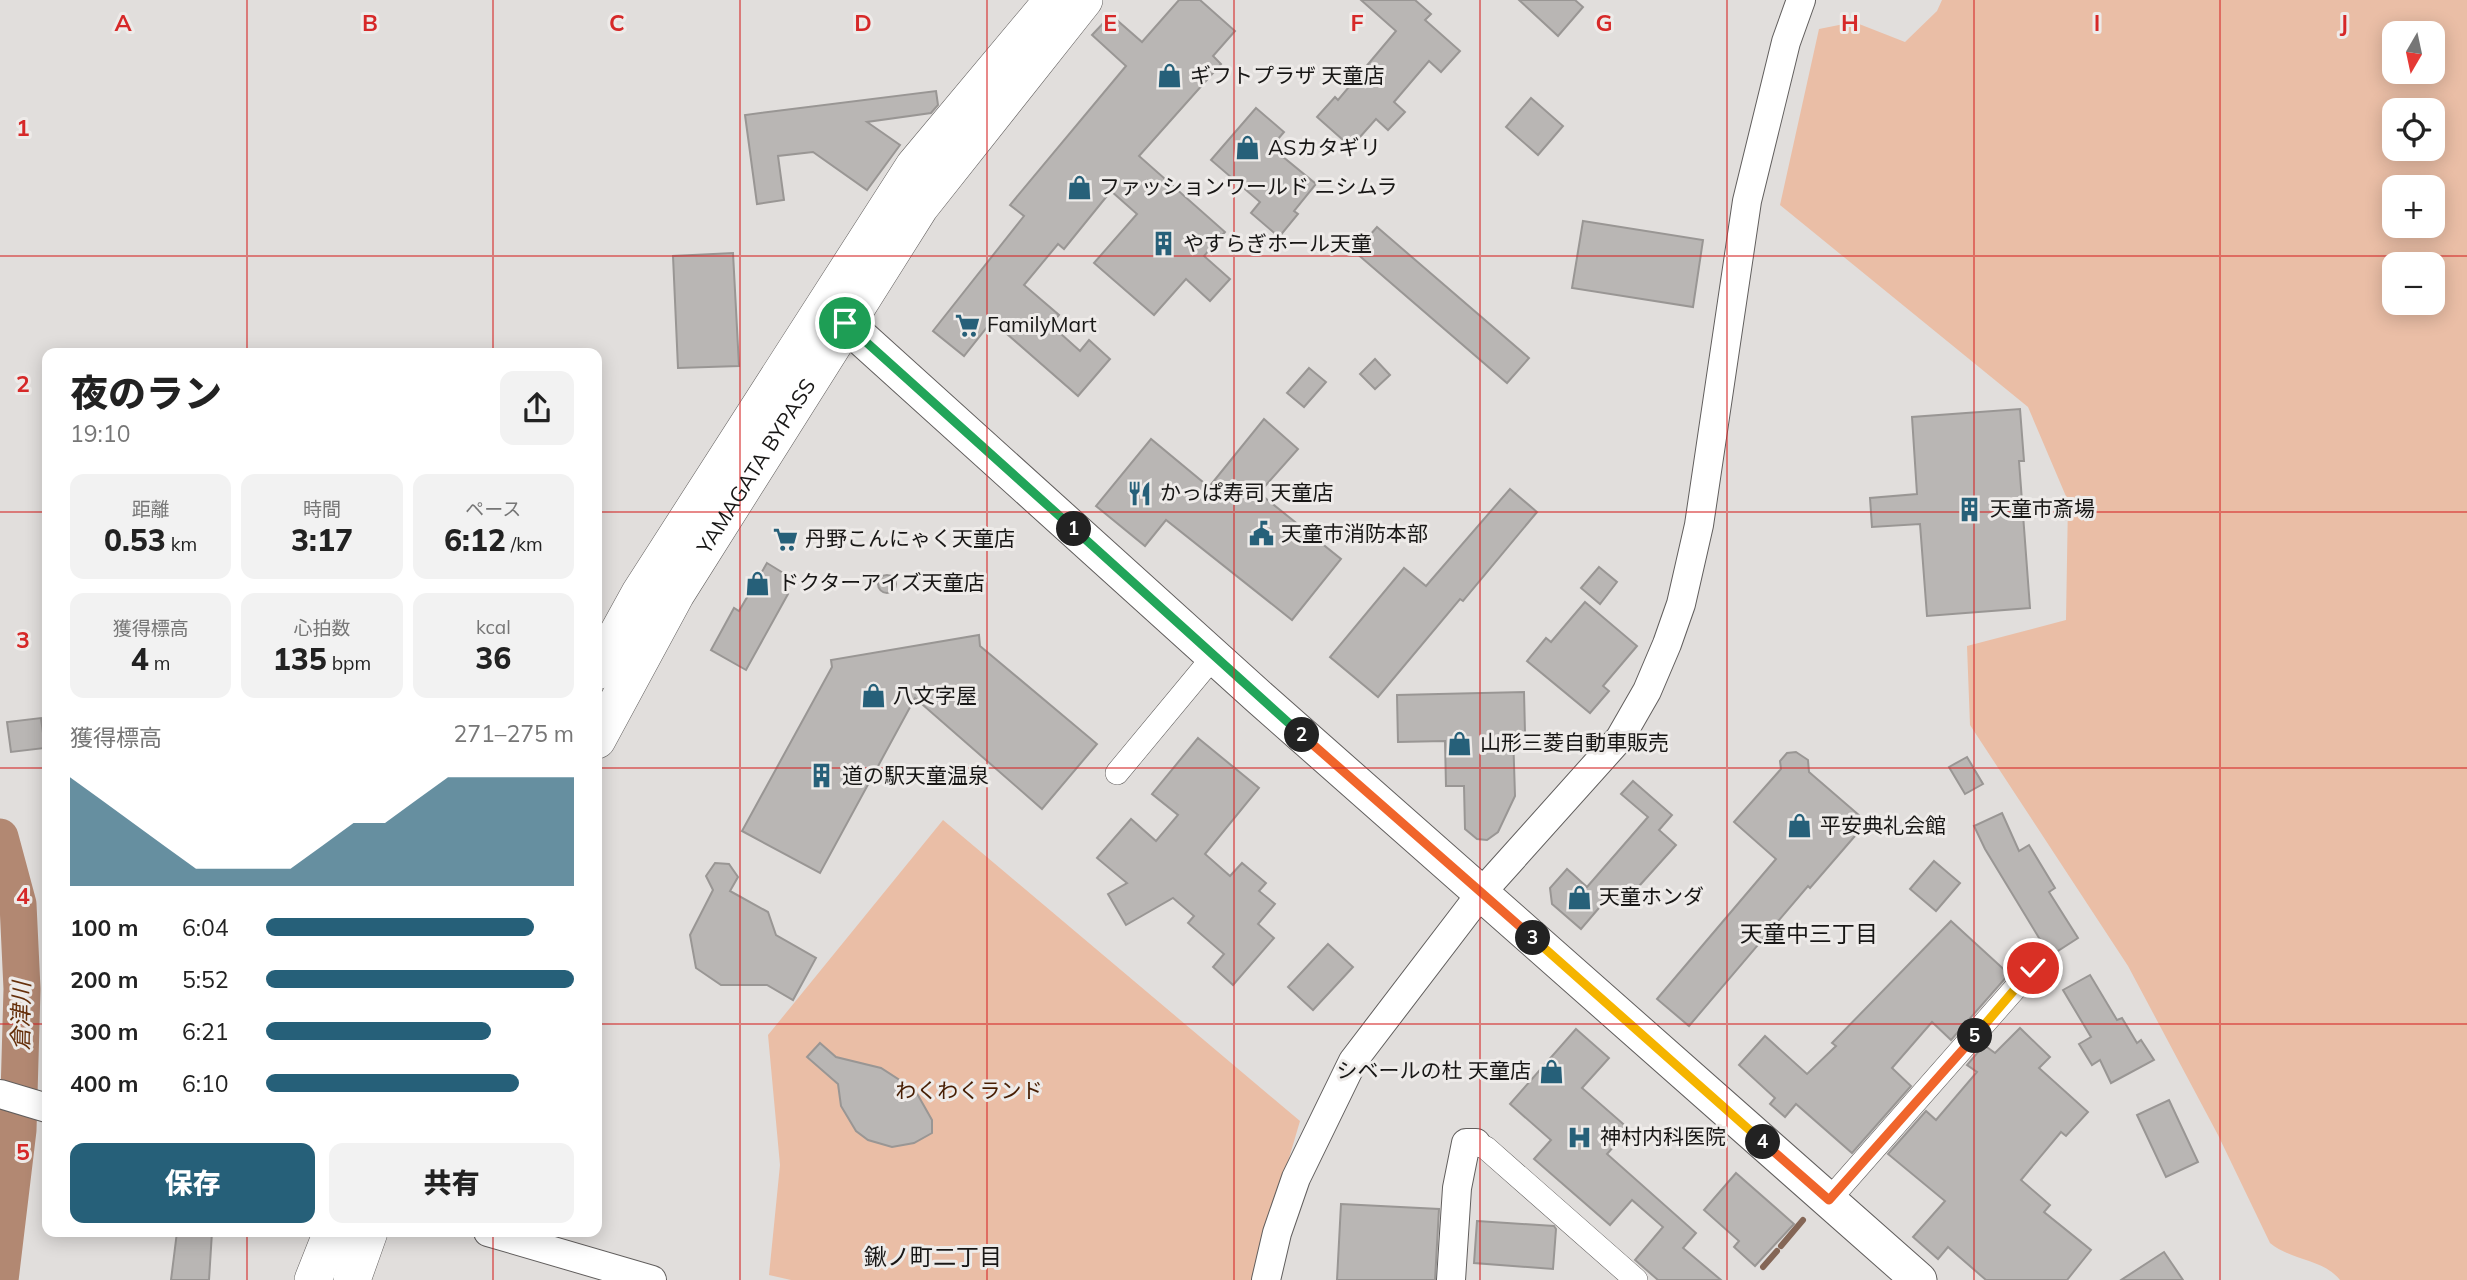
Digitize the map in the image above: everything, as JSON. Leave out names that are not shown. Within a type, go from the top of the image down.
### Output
[{"type":"highway","name":"YAMAGATA BYPASS","points":[[602,662],[640,593],[914,166],[1053,0]]},
{"type":"highway","name":"YAMAGATA BYPASS","points":[[602,731],[676,594],[920,207],[1084,0]]},
{"type":"highway","points":[[313,1280],[330,1237]]},
{"type":"highway","points":[[352,1280],[367,1237]]},
{"type":"main road","points":[[845,323],[1214,656],[1919,1280]]},
{"type":"street","points":[[1266,1280],[1277,1233],[1296,1178],[1353,1060],[1482,892],[1620,738],[1647,691],[1667,645],[1681,604],[1699,525],[1750,189],[1786,42],[1801,0]]},
{"type":"street","points":[[1117,773],[1214,656]]},
{"type":"street","points":[[1829,1200],[2033,968]]},
{"type":"street","points":[[0,1094],[42,1106]]},
{"type":"street","points":[[1451,1280],[1460,1162],[1466,1143],[1476,1143],[1486,1148],[1636,1280]]},
{"type":"street","points":[[505,1237],[652,1280]]},
{"type":"green space","points":[[1942,0],[2467,0],[2467,1280],[2340,1280],[2325,1268],[2270,1243],[2218,1135],[2128,966],[1970,725],[1967,646],[2066,620],[2068,501],[2028,407],[1780,205],[1819,29],[1854,22],[1905,42],[1937,11]]},
{"type":"green space","name":"わくわくランド","points":[[943,820],[1300,1121],[1253,1280],[791,1280],[769,1275],[780,1165],[768,1035]]},
{"type":"building","points":[[1179,0],[1200,0],[1235,31],[1213,56],[1221,64],[1139,156],[1225,232],[1204,256],[1230,279],[1210,301],[1186,279],[1154,315],[1094,263],[1137,214],[1111,191],[1064,249],[1058,244],[1024,285],[1059,315],[1051,325],[1080,351],[1089,340],[1110,359],[1078,396],[992,321],[964,356],[933,331],[1024,216],[1010,205],[1126,66],[1092,35],[1111,15],[1142,42]]},
{"type":"building","points":[[1361,0],[1415,0],[1431,14],[1425,20],[1460,51],[1441,72],[1429,61],[1394,102],[1405,112],[1388,130],[1376,119],[1351,147],[1317,117],[1335,97],[1338,100],[1396,31]]},
{"type":"building","points":[[1519,0],[1575,0],[1583,7],[1558,36]]},
{"type":"building","points":[[936,91],[938,105],[931,113],[867,122],[900,145],[867,190],[813,152],[778,156],[784,200],[757,204],[745,115]]},
{"type":"building","points":[[1531,98],[1563,126],[1538,155],[1506,127]]},
{"type":"building","points":[[1256,108],[1284,132],[1271,147],[1316,184],[1294,211],[1298,214],[1279,237],[1251,213],[1260,202],[1211,160]]},
{"type":"building","points":[[1583,221],[1703,240],[1693,307],[1572,288]]},
{"type":"building","points":[[1377,227],[1529,358],[1507,383],[1355,252]]},
{"type":"building","points":[[733,253],[739,366],[678,368],[673,256]]},
{"type":"building","points":[[1375,359],[1390,375],[1375,389],[1360,374]]},
{"type":"building","points":[[1309,368],[1326,382],[1304,407],[1287,393]]},
{"type":"building","name":"天童市斎場","points":[[2020,409],[2024,461],[2019,461],[2030,608],[1927,616],[1920,524],[1872,527],[1870,498],[1917,494],[1912,417]]},
{"type":"building","points":[[1264,419],[1298,449],[1259,493],[1341,559],[1292,620],[1166,520],[1145,546],[1096,506],[1151,439],[1209,487]]},
{"type":"building","points":[[1510,489],[1537,512],[1378,697],[1330,657],[1404,568],[1426,586]]},
{"type":"building","points":[[767,563],[793,579],[785,592],[788,594],[746,670],[711,650],[734,608],[739,611]]},
{"type":"building","points":[[1599,567],[1617,582],[1600,604],[1581,588]]},
{"type":"building","points":[[887,575],[893,578],[896,584],[893,590],[887,593],[881,590],[878,584],[881,578]]},
{"type":"building","points":[[1585,602],[1637,646],[1603,686],[1609,691],[1590,713],[1527,661],[1546,638],[1551,642]]},
{"type":"building","name":"道の駅天童温泉","points":[[979,635],[980,646],[1097,744],[1042,809],[915,698],[820,873],[742,831],[832,667],[831,660]]},
{"type":"building","points":[[1524,692],[1525,733],[1513,733],[1515,796],[1498,832],[1487,840],[1477,839],[1465,829],[1464,786],[1446,786],[1445,741],[1398,742],[1397,695]]},
{"type":"building","points":[[41,718],[42,748],[11,752],[7,722]]},
{"type":"building","points":[[1198,738],[1259,788],[1205,854],[1230,876],[1242,863],[1266,883],[1259,891],[1275,904],[1258,924],[1274,938],[1233,985],[1213,967],[1224,954],[1188,923],[1194,916],[1173,898],[1126,925],[1108,894],[1127,883],[1097,858],[1131,819],[1156,841],[1178,815],[1152,794]]},
{"type":"building","points":[[1796,752],[1808,760],[1809,772],[1867,822],[1810,888],[1808,886],[1689,1026],[1657,999],[1776,859],[1734,822],[1781,769],[1780,761],[1787,753]]},
{"type":"building","points":[[1967,757],[1983,784],[1965,794],[1949,767]]},
{"type":"building","points":[[1633,781],[1672,815],[1659,830],[1676,845],[1622,905],[1610,895],[1581,929],[1552,904],[1550,888],[1567,869],[1587,887],[1648,817],[1621,794]]},
{"type":"building","points":[[2002,813],[2019,851],[2029,845],[2055,888],[2049,892],[2078,938],[2050,956],[1985,849],[1974,826]]},
{"type":"building","points":[[1934,861],[1960,883],[1936,911],[1910,889]]},
{"type":"building","points":[[715,863],[729,864],[738,877],[730,891],[768,912],[776,935],[816,958],[793,1000],[767,985],[721,985],[696,968],[690,935],[713,890],[706,876]]},
{"type":"building","points":[[1951,921],[2009,974],[1951,1040],[1932,1022],[1892,1068],[1911,1086],[1852,1153],[1796,1104],[1785,1117],[1770,1104],[1775,1098],[1739,1065],[1765,1036],[1807,1074],[1836,1046],[1832,1043]]},
{"type":"building","points":[[1328,944],[1353,967],[1313,1010],[1288,987]]},
{"type":"building","points":[[2090,975],[2117,1020],[2122,1018],[2137,1043],[2141,1040],[2154,1060],[2111,1083],[2100,1060],[2092,1065],[2079,1044],[2091,1037],[2063,990]]},
{"type":"building","points":[[2020,1028],[2050,1057],[2039,1068],[2088,1112],[2066,1136],[2061,1132],[2021,1180],[2050,1205],[2044,1212],[2091,1250],[2067,1280],[1986,1280],[1948,1247],[1938,1259],[1913,1237],[1945,1201],[1888,1154],[1926,1111],[1936,1120],[1977,1072],[1967,1065],[1984,1045],[1995,1053]]},
{"type":"building","points":[[1576,1029],[1609,1058],[1582,1088],[1629,1129],[1607,1154],[1696,1233],[1683,1248],[1721,1280],[1658,1280],[1635,1260],[1663,1227],[1632,1200],[1610,1225],[1534,1159],[1551,1140],[1510,1104]]},
{"type":"building","points":[[820,1043],[836,1057],[881,1068],[915,1090],[932,1120],[932,1133],[914,1143],[892,1147],[868,1140],[856,1131],[841,1106],[838,1084],[807,1057]]},
{"type":"building","points":[[2169,1100],[2198,1162],[2166,1177],[2137,1115]]},
{"type":"building","points":[[1736,1173],[1794,1224],[1755,1266],[1734,1247],[1739,1241],[1704,1210]]},
{"type":"building","points":[[1341,1204],[1439,1209],[1435,1280],[1337,1280]]},
{"type":"building","points":[[1477,1221],[1554,1226],[1553,1269],[1474,1263]]},
{"type":"building","points":[[176,1237],[212,1237],[209,1280],[171,1280]]},
{"type":"building","points":[[2164,1252],[2183,1280],[2121,1280]]},
{"type":"waterway","name":"倉津川","points":[[0,837],[18,904],[22,989],[18,1130],[0,1280]]},
{"type":"waterway","points":[[1781,1246],[1803,1220]]},
{"type":"waterway","points":[[1763,1267],[1777,1251]]},
{"type":"place","name":"ギフトプラザ 天童店","points":[[1170,76]]},
{"type":"place","name":"ASカタギリ","points":[[1248,148]]},
{"type":"place","name":"ファッションワールド ニシムラ","points":[[1079,187]]},
{"type":"place","name":"やすらぎホール天童","points":[[1163,244]]},
{"type":"place","name":"FamilyMart","points":[[967,325]]},
{"type":"place","name":"かっぱ寿司 天童店","points":[[1140,493]]},
{"type":"place","name":"天童市斎場","points":[[1970,509]]},
{"type":"place","name":"天童市消防本部","points":[[1261,534]]},
{"type":"place","name":"丹野こんにゃく天童店","points":[[785,539]]},
{"type":"place","name":"ドクターアイズ天童店","points":[[758,583]]},
{"type":"place","name":"八文字屋","points":[[873,696]]},
{"type":"place","name":"山形三菱自動車販売","points":[[1460,743]]},
{"type":"place","name":"道の駅天童温泉","points":[[822,776]]},
{"type":"place","name":"平安典礼会館","points":[[1800,826]]},
{"type":"place","name":"天童ホンダ","points":[[1579,897]]},
{"type":"place","name":"シベールの杜 天童店","points":[[1551,1071]]},
{"type":"place","name":"神村内科医院","points":[[1580,1137]]},
{"type":"district","name":"天童中三丁目","points":[[1809,934]]},
{"type":"district","name":"鍬ノ町二丁目","points":[[933,1257]]},
{"type":"route","points":[[845,323],[1260,698],[1829,1200],[2033,968]]}]
